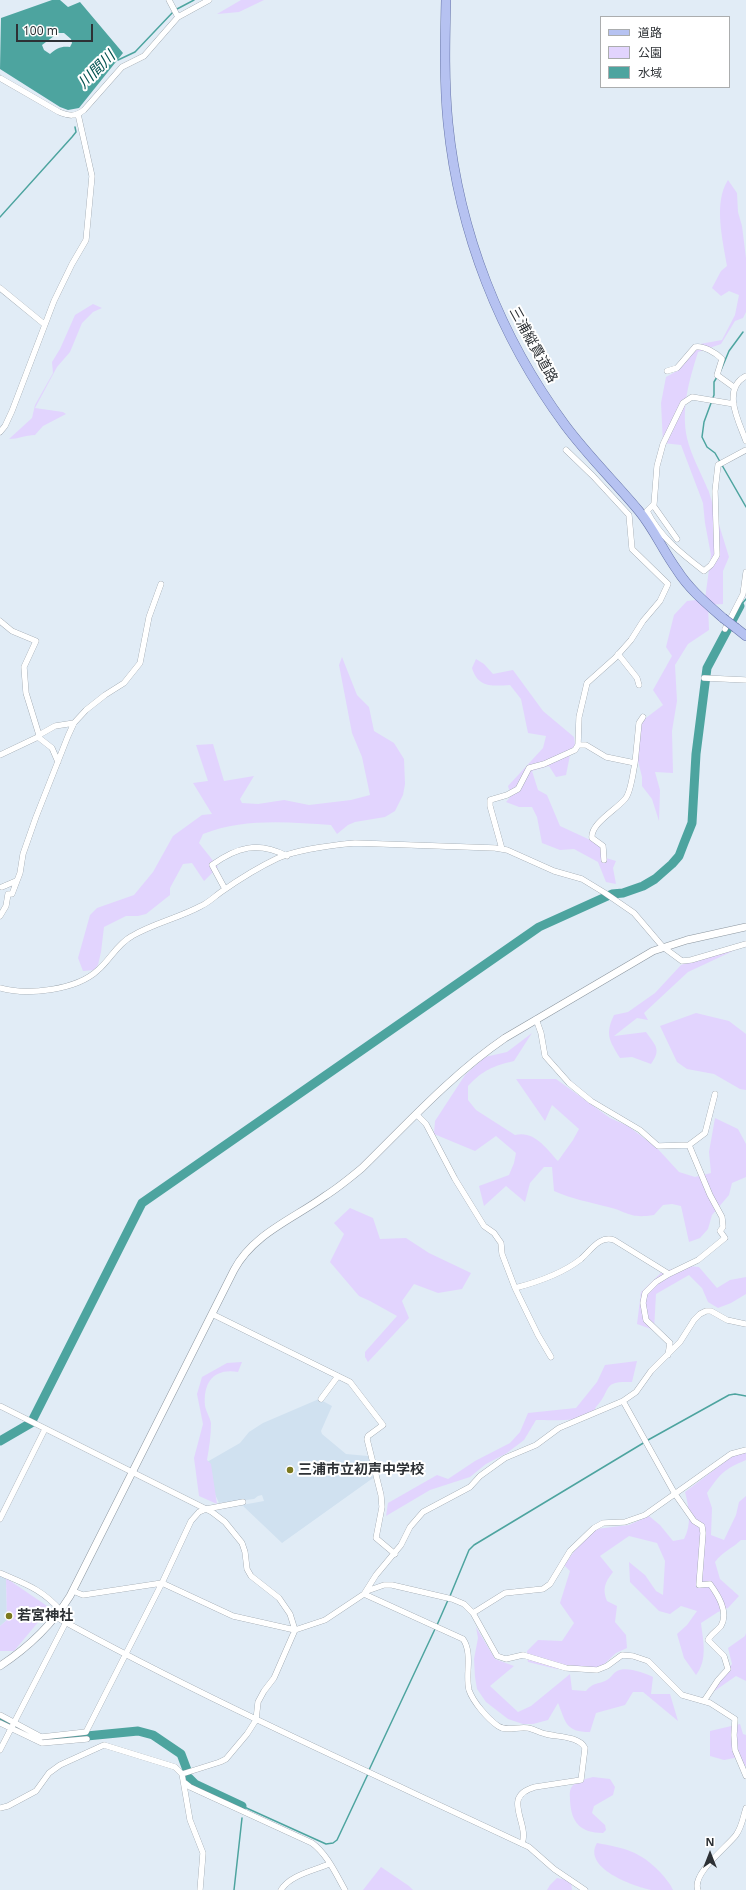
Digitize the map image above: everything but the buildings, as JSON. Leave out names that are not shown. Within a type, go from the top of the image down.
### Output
[{"type":"main road","name":"三浦縦貫道路","points":[[446,0],[445,79],[452,155],[466,221],[486,283],[498,310],[526,367],[566,426],[590,456],[647,521],[684,581],[700,598],[746,636]]},
{"type":"street","points":[[169,0],[178,17]]},
{"type":"street","points":[[0,78],[59,112],[68,116],[78,114],[84,110],[122,67],[144,56],[178,17],[209,0]]},
{"type":"street","points":[[0,432],[5,426],[12,411],[44,324],[72,264],[86,240],[92,176],[78,114]]},
{"type":"street","points":[[0,288],[44,324]]},
{"type":"street","points":[[667,370],[677,368],[695,347],[699,346],[716,354],[722,359],[718,375],[735,388]]},
{"type":"street","points":[[746,376],[739,380],[735,388],[734,404],[746,441]]},
{"type":"street","points":[[734,404],[692,397],[683,403],[664,444],[657,466],[653,505],[647,511],[650,518],[677,548],[704,571],[711,565],[717,555],[715,491],[716,471],[721,463],[746,450]]},
{"type":"street","points":[[502,850],[490,806],[490,800],[516,791],[520,787],[529,768],[544,764],[575,750],[578,745],[579,717],[587,683],[631,640],[643,621],[660,601],[668,584],[632,549],[628,515],[593,476],[566,450]]},
{"type":"street","points":[[653,505],[677,539]]},
{"type":"street","points":[[725,629],[743,594],[746,572]]},
{"type":"street","points":[[0,916],[6,906],[8,894],[12,894],[20,873],[23,854],[31,829],[74,723],[96,701],[124,683],[133,674],[140,663],[149,617],[161,584]]},
{"type":"street","points":[[0,621],[12,631],[36,641],[24,667],[26,694],[38,736],[52,748],[58,762]]},
{"type":"street","points":[[618,654],[638,678],[639,685]]},
{"type":"street","points":[[706,678],[746,680]]},
{"type":"street","points":[[604,860],[603,846],[592,838],[592,834],[601,820],[626,798],[635,763],[639,724],[643,717]]},
{"type":"street","points":[[0,755],[56,726],[74,723]]},
{"type":"street","points":[[578,745],[586,745],[606,756],[635,763]]},
{"type":"street","points":[[0,988],[30,992],[51,989],[82,980],[97,972],[117,948],[130,937],[150,926],[202,906],[225,889],[279,858],[334,845],[355,843],[495,848],[502,850],[582,879],[608,895],[634,913],[663,947],[682,961],[691,960],[746,944]]},
{"type":"street","points":[[225,889],[212,865],[231,853],[240,849],[254,847],[278,852],[287,856]]},
{"type":"street","points":[[1,887],[13,884],[17,880]]},
{"type":"street","points":[[1,887],[12,894]]},
{"type":"street","points":[[0,1666],[31,1644],[59,1614],[73,1591],[238,1262],[249,1248],[269,1232],[347,1181],[470,1064],[505,1038],[637,959],[663,947],[746,927]]},
{"type":"street","points":[[536,1019],[541,1034],[545,1056],[569,1083],[591,1101],[635,1127],[658,1146],[690,1145],[705,1133],[715,1094]]},
{"type":"street","points":[[416,1114],[426,1124],[455,1179],[484,1226],[494,1233],[501,1243],[502,1254],[515,1288],[538,1335],[551,1357]]},
{"type":"street","points":[[668,1356],[670,1344],[646,1320],[643,1303],[648,1288],[669,1274],[698,1260],[725,1238],[720,1231],[723,1227],[722,1216],[710,1195],[690,1145]]},
{"type":"street","points":[[515,1288],[539,1282],[561,1271],[580,1259],[600,1241],[608,1239],[614,1240],[669,1274]]},
{"type":"street","points":[[366,1592],[376,1575],[395,1554],[410,1527],[423,1512],[470,1487],[480,1476],[505,1458],[536,1445],[559,1428],[623,1401],[636,1392],[651,1371],[668,1356],[680,1342],[694,1320],[706,1311],[711,1311],[727,1320],[746,1324]]},
{"type":"street","points":[[212,1314],[350,1382],[383,1424],[368,1436],[367,1439],[381,1495],[382,1507],[376,1538],[395,1554]]},
{"type":"street","points":[[321,1399],[338,1376]]},
{"type":"street","points":[[623,1401],[675,1494],[694,1522],[702,1526],[703,1533],[699,1585],[710,1584],[718,1595],[724,1614],[722,1624],[708,1640],[724,1656],[728,1669],[718,1680],[704,1701]]},
{"type":"street","points":[[0,1406],[206,1509],[225,1522],[242,1542],[247,1569],[251,1576],[279,1598],[290,1614],[295,1630],[274,1678],[258,1702],[256,1720],[247,1734],[226,1759],[213,1765],[182,1774]]},
{"type":"street","points":[[0,1519],[45,1429]]},
{"type":"street","points":[[473,1613],[505,1593],[543,1588],[550,1584],[570,1551],[594,1528],[603,1523],[625,1522],[645,1515],[731,1454],[746,1450]]},
{"type":"street","points":[[88,1752],[86,1736],[191,1521],[199,1512],[206,1509],[244,1502]]},
{"type":"street","points":[[0,1573],[40,1591],[50,1598],[59,1614],[66,1622],[256,1720],[529,1847],[554,1869],[585,1890]]},
{"type":"street","points":[[73,1591],[84,1594],[162,1583],[233,1616],[295,1630],[325,1620],[366,1592],[384,1585],[392,1585],[452,1599],[464,1604],[473,1613],[497,1656],[506,1659],[523,1655],[566,1668],[597,1670],[607,1666],[622,1655],[633,1656],[648,1661],[682,1695],[704,1701],[735,1719],[735,1750],[746,1776]]},
{"type":"street","points":[[366,1592],[463,1639],[465,1642],[469,1690],[478,1705],[497,1726],[503,1728],[528,1728],[544,1734],[576,1740],[583,1745],[581,1780],[535,1786],[529,1788],[517,1801],[517,1811],[524,1828],[525,1836],[522,1844]]},
{"type":"street","points":[[0,1750],[66,1622]]},
{"type":"street","points":[[0,1715],[12,1726]]},
{"type":"street","points":[[0,1723],[44,1737],[86,1736]]},
{"type":"street","points":[[0,1808],[8,1806],[32,1793],[53,1769],[99,1747],[109,1745],[175,1767],[182,1774],[185,1783],[190,1820],[203,1853],[200,1890]]},
{"type":"street","points":[[185,1783],[190,1787],[312,1843],[323,1854],[333,1868],[344,1890]]},
{"type":"street","points":[[698,1890],[698,1882],[716,1854],[736,1835],[740,1828],[746,1808]]},
{"type":"street","points":[[280,1890],[296,1878],[329,1864]]},
{"type":"shaded area","name":"三浦市立初声中学校","points":[[319,1399],[332,1406],[321,1431],[322,1434],[346,1454],[368,1456],[373,1478],[282,1543],[242,1505],[264,1501],[262,1495],[254,1499],[219,1503],[213,1490],[207,1462],[240,1443],[249,1432],[263,1423]]},
{"type":"shaded area","points":[[0,1576],[6,1578],[7,1620],[0,1626]]},
{"type":"green space","points":[[241,0],[264,0],[239,12],[217,14]]},
{"type":"green space","points":[[728,180],[737,193],[738,212],[742,226],[746,258],[746,312],[743,318],[735,321],[721,344],[698,352],[685,405],[685,427],[689,444],[708,489],[729,557],[723,571],[723,604],[708,605],[709,630],[688,644],[675,665],[677,701],[672,731],[673,773],[655,772],[660,790],[659,821],[652,799],[642,786],[642,777],[637,757],[638,724],[663,705],[653,690],[672,656],[666,647],[674,615],[687,601],[705,599],[711,555],[703,503],[681,445],[663,443],[661,403],[666,377],[677,371],[700,344],[722,340],[735,315],[739,295],[729,291],[721,296],[712,288],[721,271],[727,266],[720,222],[720,211],[723,189]]},
{"type":"green space","points":[[93,304],[102,308],[93,312],[82,323],[70,352],[57,367],[35,408],[63,412],[66,414],[43,426],[35,435],[9,439],[32,418],[35,405],[53,373],[52,362],[60,349],[75,315]]},
{"type":"green space","points":[[342,657],[357,695],[369,707],[374,731],[394,743],[404,759],[405,784],[403,795],[395,811],[385,817],[355,822],[348,825],[337,834],[331,825],[266,822],[234,825],[203,834],[199,843],[218,867],[204,881],[192,863],[183,864],[170,888],[170,895],[146,914],[126,916],[104,927],[98,965],[94,970],[83,971],[78,958],[90,915],[97,908],[134,895],[153,872],[173,836],[202,815],[212,814],[193,783],[208,781],[196,745],[213,744],[224,781],[254,776],[240,799],[242,803],[258,804],[284,800],[309,805],[351,800],[370,795],[362,757],[352,733],[339,665]]},
{"type":"green space","points":[[476,659],[484,664],[493,674],[513,670],[543,711],[574,737],[575,744],[570,755],[566,775],[556,777],[549,766],[532,771],[538,790],[547,795],[560,826],[599,844],[606,858],[616,861],[613,868],[616,884],[606,882],[598,862],[574,849],[560,850],[542,843],[537,817],[532,807],[519,807],[506,802],[511,796],[508,786],[543,748],[546,736],[528,733],[521,699],[510,685],[497,686],[486,684],[478,679],[472,668]]},
{"type":"green space","points":[[733,951],[688,972],[644,1013],[648,1020],[637,1018],[614,1036],[646,1032],[657,1051],[651,1064],[632,1057],[620,1058],[613,1046],[609,1032],[614,1015],[628,1012],[655,993],[681,965],[709,955]]},
{"type":"green space","points":[[696,1013],[729,1021],[746,1034],[746,1090],[740,1089],[714,1074],[687,1069],[677,1062],[660,1026]]},
{"type":"green space","points":[[532,1033],[514,1061],[489,1069],[468,1086],[468,1100],[476,1110],[515,1135],[528,1135],[539,1141],[558,1161],[579,1129],[552,1105],[545,1121],[516,1079],[556,1079],[610,1118],[628,1126],[657,1148],[679,1172],[695,1177],[711,1173],[709,1152],[715,1118],[738,1129],[746,1144],[746,1177],[732,1183],[729,1195],[712,1215],[708,1229],[700,1238],[689,1242],[681,1206],[672,1204],[663,1205],[654,1215],[634,1216],[554,1191],[552,1167],[544,1167],[530,1183],[525,1202],[506,1186],[484,1206],[479,1186],[509,1175],[516,1153],[496,1136],[475,1151],[434,1134],[435,1121],[465,1075],[485,1057],[507,1052]]},
{"type":"green space","points":[[350,1208],[373,1218],[380,1239],[406,1238],[429,1253],[471,1273],[462,1289],[438,1293],[414,1284],[402,1301],[409,1318],[368,1362],[365,1357],[365,1352],[397,1316],[359,1296],[330,1262],[344,1234],[334,1223]]},
{"type":"green space","points":[[688,1266],[699,1267],[717,1288],[730,1280],[746,1277],[746,1294],[731,1303],[718,1308],[708,1302],[702,1288],[689,1275],[656,1294],[654,1330],[637,1324],[641,1292],[663,1271]]},
{"type":"green space","points":[[637,1361],[632,1382],[611,1384],[591,1414],[585,1417],[572,1419],[536,1420],[524,1440],[507,1453],[486,1464],[470,1477],[430,1490],[386,1516],[388,1503],[437,1475],[448,1479],[475,1461],[510,1443],[520,1432],[528,1413],[576,1408],[597,1382],[605,1365]]},
{"type":"green space","points":[[242,1362],[238,1372],[222,1372],[212,1378],[206,1390],[205,1406],[211,1423],[207,1460],[211,1464],[217,1504],[199,1496],[194,1458],[203,1424],[197,1394],[202,1377],[227,1363]]},
{"type":"green space","points":[[746,1452],[746,1460],[727,1469],[715,1481],[707,1493],[712,1508],[711,1535],[724,1540],[736,1515],[739,1502],[746,1496],[746,1540],[741,1540],[721,1555],[715,1562],[720,1579],[739,1596],[728,1608],[718,1612],[701,1623],[704,1650],[702,1663],[696,1675],[684,1658],[677,1634],[687,1625],[697,1611],[681,1606],[670,1614],[659,1611],[630,1582],[629,1562],[645,1575],[656,1591],[663,1595],[665,1561],[657,1543],[629,1536],[600,1556],[613,1572],[606,1582],[605,1593],[607,1601],[617,1606],[615,1622],[626,1635],[627,1648],[616,1653],[600,1668],[557,1669],[528,1662],[527,1651],[538,1640],[562,1641],[574,1623],[560,1603],[570,1571],[564,1565],[579,1545],[596,1529],[629,1525],[649,1516],[660,1525],[673,1541],[684,1539],[687,1534],[689,1522],[689,1510],[685,1492],[731,1457]]},
{"type":"green space","points":[[6,1578],[50,1608],[14,1651],[0,1651],[0,1626],[7,1620]]},
{"type":"green space","points":[[476,1627],[495,1659],[514,1666],[490,1686],[518,1712],[531,1706],[570,1674],[572,1690],[586,1691],[594,1684],[608,1679],[617,1671],[625,1669],[640,1672],[653,1677],[651,1694],[670,1694],[678,1721],[643,1692],[633,1692],[625,1705],[596,1713],[590,1732],[582,1732],[571,1728],[565,1721],[558,1703],[548,1720],[533,1724],[523,1724],[508,1719],[486,1702],[477,1689],[474,1659],[478,1638]]},
{"type":"green space","points":[[746,1633],[746,1681],[736,1676],[713,1692],[710,1689],[732,1664],[728,1648],[745,1636]]},
{"type":"green space","points":[[740,1724],[743,1734],[746,1735],[746,1767],[739,1757],[724,1760],[710,1756],[710,1731]]},
{"type":"green space","points":[[593,1777],[610,1779],[615,1787],[613,1795],[594,1806],[592,1813],[605,1825],[606,1830],[603,1833],[588,1831],[578,1825],[572,1814],[570,1794],[571,1788],[578,1782]]},
{"type":"green space","points":[[597,1843],[624,1849],[646,1859],[660,1872],[673,1890],[651,1890],[643,1888],[622,1880],[612,1874],[603,1868],[597,1860],[594,1852]]},
{"type":"green space","points":[[381,1867],[409,1886],[413,1890],[363,1890]]},
{"type":"green space","points":[[557,1878],[571,1881],[572,1890],[547,1890]]},
{"type":"water","points":[[52,0],[60,0],[68,7],[80,2],[123,53],[79,108],[68,110],[60,107],[0,69],[1,18]],"holes":[[[58,33],[64,33],[71,39],[72,43],[70,47],[59,48],[50,54],[44,50],[42,45]]]},
{"type":"waterway","name":"川間川","points":[[177,9],[194,0]]},
{"type":"waterway","name":"川間川","points":[[118,60],[135,52],[173,12]]},
{"type":"waterway","name":"川間川","points":[[0,217],[72,137],[76,132],[75,127]]},
{"type":"waterway","points":[[721,370],[729,351],[743,332]]},
{"type":"waterway","points":[[717,377],[714,382],[714,395],[704,422],[702,437],[707,447],[715,453],[746,507]]},
{"type":"waterway","points":[[740,606],[746,599]]},
{"type":"waterway","points":[[0,1441],[31,1423],[142,1203],[539,927],[612,894],[623,893],[643,886],[655,879],[672,864],[679,856],[692,823],[696,754],[707,668],[740,606]]},
{"type":"waterway","points":[[648,1440],[729,1395],[735,1394],[746,1396]]},
{"type":"waterway","points":[[450,1596],[469,1550],[474,1545],[645,1442]]},
{"type":"waterway","points":[[437,1625],[448,1600]]},
{"type":"waterway","points":[[369,1770],[435,1629]]},
{"type":"waterway","points":[[0,1720],[14,1727]]},
{"type":"waterway","points":[[56,1739],[138,1731],[153,1735],[181,1754],[187,1770]]},
{"type":"waterway","points":[[242,1808],[242,1806],[326,1844],[333,1843],[337,1840],[368,1774]]},
{"type":"waterway","points":[[189,1778],[195,1784],[242,1806]]},
{"type":"waterway","points":[[234,1890],[242,1818]]},
{"type":"place","name":"三浦市立初声中学校","points":[[290,1470]]},
{"type":"place","name":"若宮神社","points":[[9,1616]]}]
